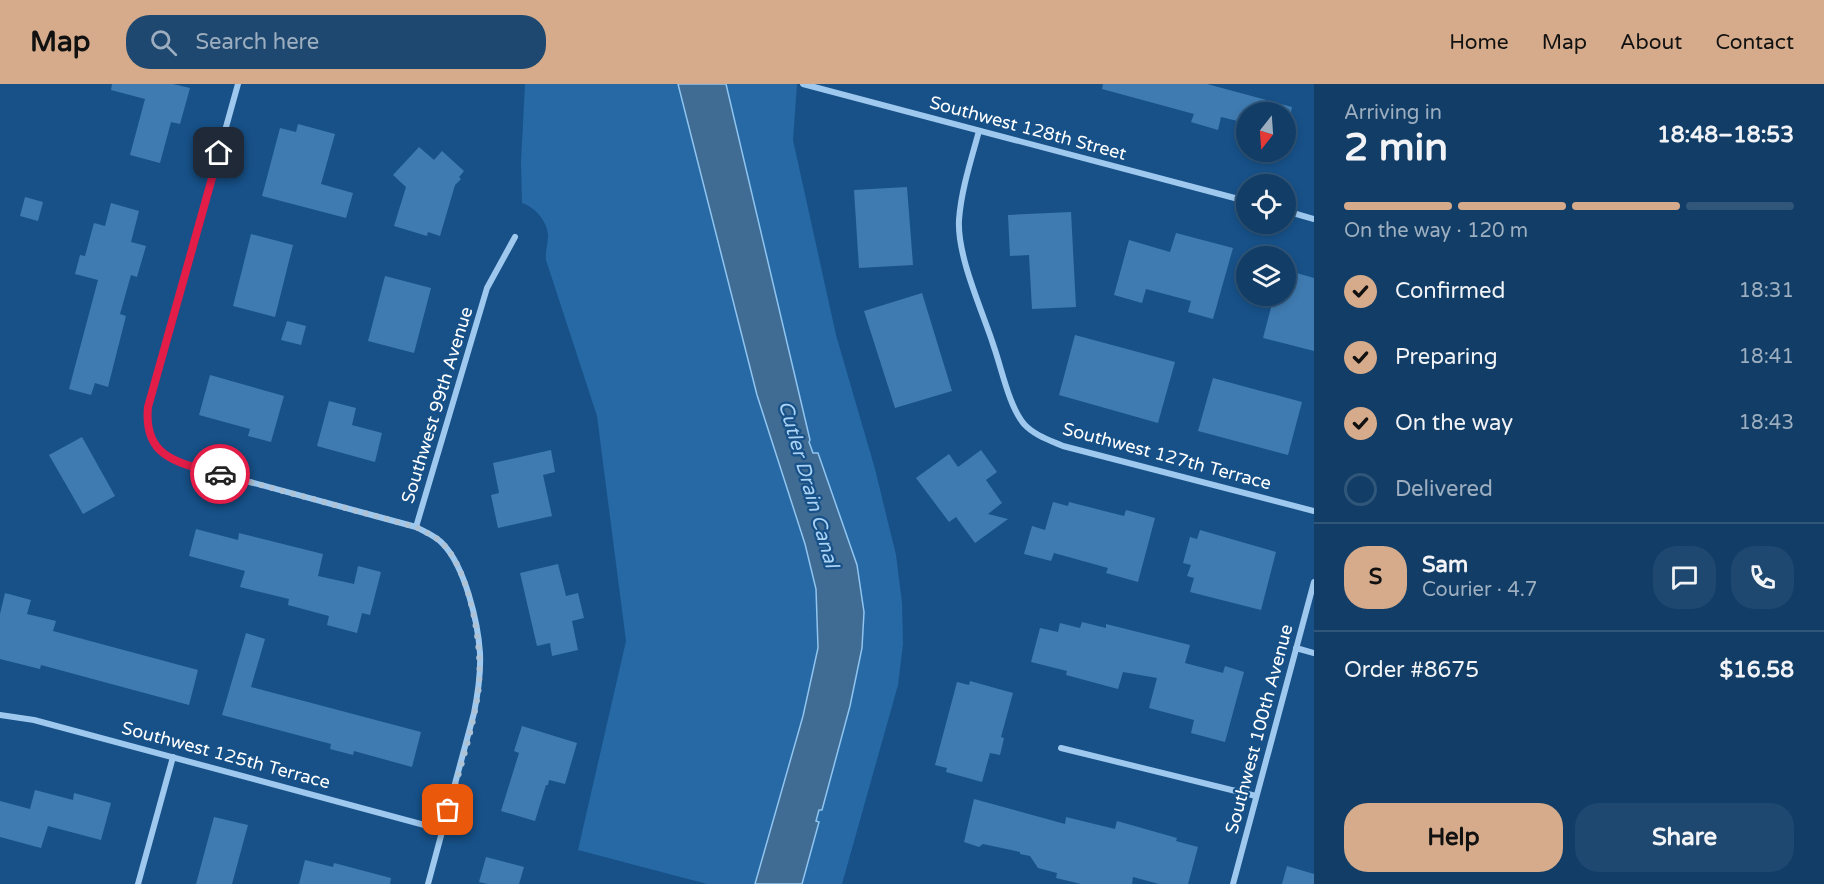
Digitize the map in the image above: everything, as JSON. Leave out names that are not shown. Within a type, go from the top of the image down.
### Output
[{"type":"street","points":[[238,84],[148,407],[150,439],[161,453],[184,464],[416,527]]},
{"type":"street","name":"Southwest 128th Street","points":[[802,84],[1236,198]]},
{"type":"street","name":"Southwest 127th Terrace","points":[[979,131],[959,220],[960,237],[972,284],[1014,404],[1024,424],[1045,439],[1063,446],[1314,511]]},
{"type":"street","points":[[1296,214],[1314,219]]},
{"type":"street","name":"Southwest 99th Avenue","points":[[428,884],[474,713],[478,692],[480,653],[470,603],[453,558],[442,543],[416,527],[487,288],[515,237]]},
{"type":"street","name":"Southwest 100th Avenue","points":[[1233,884],[1314,582]]},
{"type":"street","points":[[1296,648],[1314,653]]},
{"type":"street","name":"Southwest 125th Terrace","points":[[0,715],[34,720],[443,830]]},
{"type":"street","points":[[1061,748],[1256,796]]},
{"type":"street","points":[[138,884],[173,757]]},
{"type":"shaded area","points":[[525,84],[678,84],[757,395],[805,544],[816,589],[818,648],[803,716],[755,884],[707,884],[578,850],[626,641],[597,416],[546,260],[548,236],[546,226],[536,212],[522,203],[521,162]]},
{"type":"shaded area","points":[[726,84],[797,84],[793,140],[836,335],[875,469],[896,555],[902,603],[903,644],[898,685],[842,884],[802,884],[819,822],[816,821],[819,809],[822,810],[864,612],[857,565],[818,453],[813,454],[809,441]]},
{"type":"water","name":"Cutler Drain Canal","points":[[678,84],[726,84],[809,442],[813,453],[818,453],[857,565],[864,612],[862,648],[850,706],[822,810],[819,810],[816,821],[819,822],[802,884],[755,884],[803,716],[818,648],[816,589],[805,544],[757,395]]},
{"type":"building","points":[[112,84],[173,84],[190,88],[180,124],[171,122],[160,163],[130,155],[145,99],[111,90]]},
{"type":"building","points":[[1103,84],[1207,84],[1274,102],[1236,102],[1236,121],[1221,117],[1218,130],[1191,122],[1194,114],[1102,89]]},
{"type":"building","points":[[298,124],[335,134],[321,184],[353,193],[346,218],[262,196],[280,128],[296,132]]},
{"type":"building","points":[[419,147],[434,160],[442,151],[464,171],[459,177],[461,179],[455,185],[440,236],[428,232],[427,236],[394,226],[406,187],[393,175]]},
{"type":"building","points":[[907,187],[913,265],[859,268],[854,190]]},
{"type":"building","points":[[25,197],[43,202],[38,221],[20,216]]},
{"type":"building","points":[[111,203],[139,211],[131,242],[146,246],[137,277],[131,275],[120,314],[126,316],[108,387],[95,383],[91,395],[69,389],[98,280],[75,274],[80,255],[85,256],[94,223],[105,226]]},
{"type":"building","points":[[1071,212],[1076,307],[1032,309],[1029,255],[1010,256],[1008,215]]},
{"type":"building","points":[[1176,233],[1233,248],[1213,319],[1188,312],[1191,301],[1146,289],[1142,303],[1114,295],[1129,240],[1170,252]]},
{"type":"building","points":[[251,234],[293,245],[275,317],[233,306]]},
{"type":"building","points":[[1296,273],[1314,278],[1314,351],[1263,338],[1271,306],[1296,306]]},
{"type":"building","points":[[385,276],[431,288],[414,353],[368,341]]},
{"type":"building","points":[[922,293],[952,391],[895,408],[864,311]]},
{"type":"building","points":[[287,321],[306,326],[301,345],[281,340]]},
{"type":"building","points":[[1075,335],[1175,362],[1158,423],[1059,395]]},
{"type":"building","points":[[210,375],[284,396],[271,442],[248,436],[250,429],[199,415]]},
{"type":"building","points":[[1213,378],[1302,402],[1288,455],[1198,431]]},
{"type":"building","points":[[329,401],[356,408],[352,425],[382,433],[375,462],[317,446]]},
{"type":"building","points":[[82,437],[115,496],[83,514],[49,455]]},
{"type":"building","points":[[551,450],[555,472],[543,475],[552,516],[498,528],[491,495],[499,493],[493,463]]},
{"type":"building","points":[[981,450],[997,472],[986,480],[1002,503],[988,514],[1008,519],[975,543],[956,517],[949,522],[916,478],[949,454],[958,467]]},
{"type":"building","points":[[1053,502],[1068,506],[1069,502],[1124,516],[1126,510],[1155,518],[1138,582],[1106,573],[1108,568],[1054,553],[1051,561],[1024,554],[1032,526],[1045,530]]},
{"type":"building","points":[[196,529],[238,540],[239,533],[323,554],[318,576],[354,584],[358,566],[381,572],[370,615],[362,613],[357,633],[327,625],[329,616],[288,605],[289,599],[240,587],[245,571],[189,556]]},
{"type":"building","points":[[1200,530],[1276,552],[1261,610],[1190,592],[1194,578],[1187,576],[1191,565],[1183,563],[1190,537],[1197,539]]},
{"type":"building","points":[[558,564],[566,596],[578,593],[584,618],[572,621],[578,650],[552,656],[550,643],[537,646],[520,573]]},
{"type":"building","points":[[5,593],[31,600],[27,614],[56,621],[53,631],[198,670],[189,705],[41,665],[40,669],[0,659],[0,614]]},
{"type":"building","points":[[1082,622],[1106,628],[1106,624],[1190,645],[1185,663],[1223,673],[1225,666],[1244,672],[1225,742],[1191,733],[1194,720],[1149,708],[1157,678],[1123,672],[1118,689],[1066,675],[1067,671],[1031,662],[1040,628],[1058,632],[1060,623],[1080,628]]},
{"type":"building","points":[[246,633],[265,639],[251,687],[421,732],[412,767],[354,751],[353,755],[330,749],[331,744],[222,715]]},
{"type":"building","points":[[970,681],[1013,693],[1001,737],[1004,738],[1000,755],[990,753],[982,782],[946,772],[947,768],[935,765],[957,682],[969,685]]},
{"type":"building","points":[[522,726],[577,743],[565,784],[549,780],[535,821],[501,811],[519,753],[514,751]]},
{"type":"building","points":[[35,790],[73,800],[74,793],[111,803],[101,840],[48,826],[41,848],[0,837],[0,801],[30,809]]},
{"type":"building","points":[[974,799],[1065,824],[1066,817],[1115,829],[1117,821],[1177,838],[1176,841],[1198,847],[1188,884],[1159,884],[1133,877],[1132,884],[1081,884],[1056,878],[1057,873],[1038,868],[1030,856],[1020,854],[1020,852],[983,844],[979,847],[964,842]]},
{"type":"building","points":[[214,817],[248,825],[232,884],[196,884]]},
{"type":"building","points":[[486,857],[524,867],[519,884],[479,882]]},
{"type":"building","points":[[305,860],[333,867],[334,863],[391,878],[390,884],[299,884]]},
{"type":"building","points":[[1287,866],[1314,874],[1314,884],[1282,884]]},
{"type":"way so far","points":[[220,474],[416,527],[430,534],[448,550],[466,589],[480,653],[478,692],[474,713],[448,810]]},
{"type":"route","points":[[219,153],[148,407],[147,418],[150,439],[161,453],[184,464],[220,474]]}]
